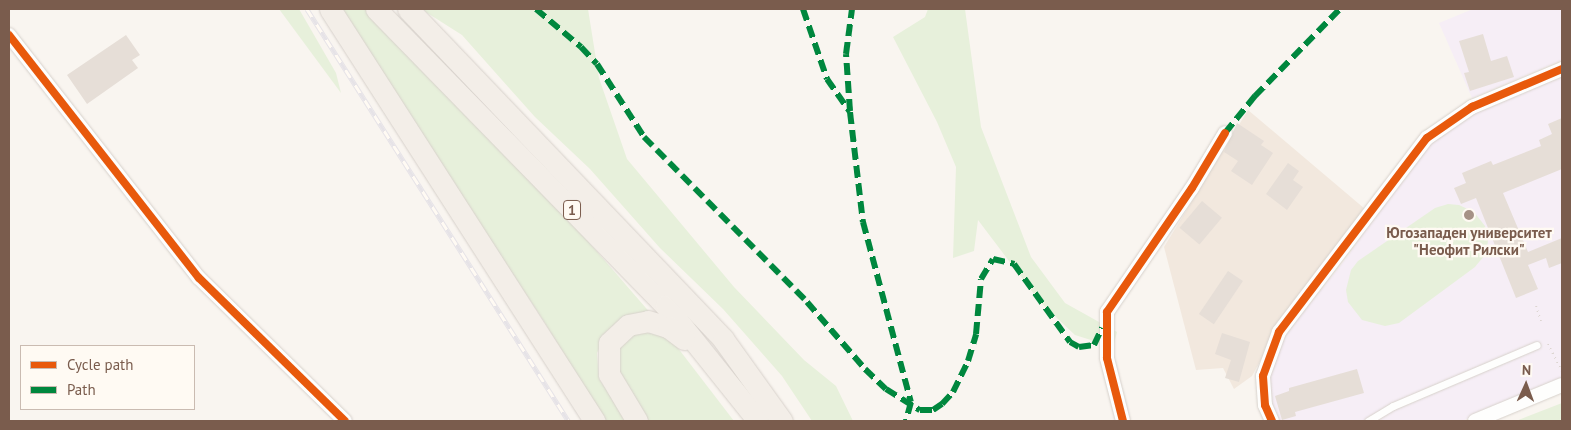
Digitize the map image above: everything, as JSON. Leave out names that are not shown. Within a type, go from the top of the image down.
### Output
[{"type":"main road","points":[[330,9],[595,421]]},
{"type":"main road","name":"1","points":[[376,9],[666,306],[756,417]]},
{"type":"main road","name":"1","points":[[408,9],[723,339],[782,421]]},
{"type":"main road","points":[[637,421],[613,385],[607,353],[609,343],[620,330],[648,321],[659,322],[677,333],[756,417]]},
{"type":"main road","points":[[723,339],[794,421]]},
{"type":"street","points":[[9,35],[199,278],[345,421]]},
{"type":"street","points":[[1272,421],[1265,405],[1263,376],[1271,348],[1279,332],[1427,138],[1472,107],[1562,69]]},
{"type":"street","points":[[1123,421],[1107,358],[1107,312],[1192,188],[1225,133]]},
{"type":"street","points":[[1475,421],[1562,385]]},
{"type":"lane","points":[[1368,421],[1393,406],[1536,345]]},
{"type":"path","points":[[1536,306],[1542,324]]},
{"type":"path","points":[[1548,344],[1562,372]]},
{"type":"shaded area","points":[[1473,9],[1562,9],[1562,60],[1472,98],[1439,23]]},
{"type":"shaded area","name":"Югозападен университет \"Неофит Рилски\"","points":[[1562,77],[1562,378],[1462,421],[1277,421],[1268,405],[1268,376],[1282,334],[1290,329],[1348,256],[1403,175],[1432,141],[1473,114]]},
{"type":"shaded area","points":[[1248,110],[1365,209],[1269,345],[1252,376],[1234,389],[1223,368],[1196,370],[1164,247]]},
{"type":"green space","points":[[279,9],[299,9],[336,73],[341,93]]},
{"type":"green space","points":[[338,9],[366,9],[561,210],[652,315],[607,331],[597,353],[599,379],[629,421],[605,421],[543,320]]},
{"type":"green space","points":[[421,9],[588,9],[599,78],[627,159],[734,287],[804,360],[836,386],[853,421],[812,421],[782,376],[723,309],[660,248],[590,169],[535,117],[462,35]]},
{"type":"green space","points":[[928,9],[965,9],[981,127],[1031,257],[1065,303],[1117,332],[1113,347],[1075,335],[1040,302],[978,220],[974,251],[953,258],[956,167],[937,122],[893,37],[925,17]]},
{"type":"green space","points":[[1448,204],[1459,205],[1474,212],[1485,226],[1488,242],[1484,256],[1475,267],[1399,323],[1385,326],[1362,320],[1348,302],[1346,290],[1351,270],[1358,261],[1435,208]]},
{"type":"green space","points":[[639,326],[671,339],[734,421],[645,421],[612,365],[613,346]]},
{"type":"green space","points":[[1562,403],[1562,421],[1516,421]]},
{"type":"building","points":[[1483,34],[1491,61],[1507,56],[1514,77],[1470,91],[1464,73],[1469,72],[1459,41]]},
{"type":"building","points":[[126,35],[140,55],[132,60],[138,68],[87,104],[67,75]]},
{"type":"building","name":"Югозападен университет \"Неофит Рилски\"","points":[[1562,118],[1562,169],[1503,193],[1528,252],[1562,238],[1562,263],[1549,268],[1546,258],[1528,265],[1538,289],[1516,298],[1476,198],[1461,204],[1454,188],[1466,183],[1462,173],[1491,161],[1493,165],[1541,146],[1539,140],[1552,134],[1548,124]]},
{"type":"building","points":[[1237,123],[1264,141],[1261,145],[1273,153],[1252,185],[1231,171],[1238,161],[1224,152]]},
{"type":"building","points":[[1288,163],[1299,171],[1293,180],[1303,187],[1287,210],[1266,194]]},
{"type":"building","points":[[1202,201],[1222,218],[1199,245],[1180,228]]},
{"type":"building","points":[[1228,271],[1243,281],[1214,324],[1199,314]]},
{"type":"building","points":[[1222,333],[1250,342],[1239,382],[1225,378],[1231,360],[1215,354]]},
{"type":"building","points":[[1357,369],[1364,393],[1295,412],[1296,416],[1282,420],[1275,396],[1289,391],[1289,388]]},
{"type":"railway","points":[[307,9],[568,421]]},
{"type":"marked path","points":[[536,9],[581,47],[597,64],[644,137],[807,302],[865,369],[886,389],[920,410],[933,410],[942,404],[953,392],[968,361],[976,334],[981,279],[993,259],[1014,264],[1070,342],[1079,347],[1094,345],[1102,328]]},
{"type":"marked path","points":[[803,9],[827,79],[850,112],[863,222],[911,402],[906,421]]},
{"type":"marked path","points":[[850,111],[846,54],[852,9]]},
{"type":"marked path","points":[[1225,133],[1255,96],[1340,9]]},
{"type":"cycle path","points":[[9,35],[199,278],[345,421]]},
{"type":"cycle path","points":[[1272,421],[1265,405],[1263,376],[1279,332],[1427,138],[1472,107],[1562,69]]},
{"type":"cycle path","points":[[1123,421],[1107,358],[1107,312],[1192,188],[1225,133]]},
{"type":"place","name":"Югозападен университет \"Неофит Рилски\"","points":[[1469,215]]}]
